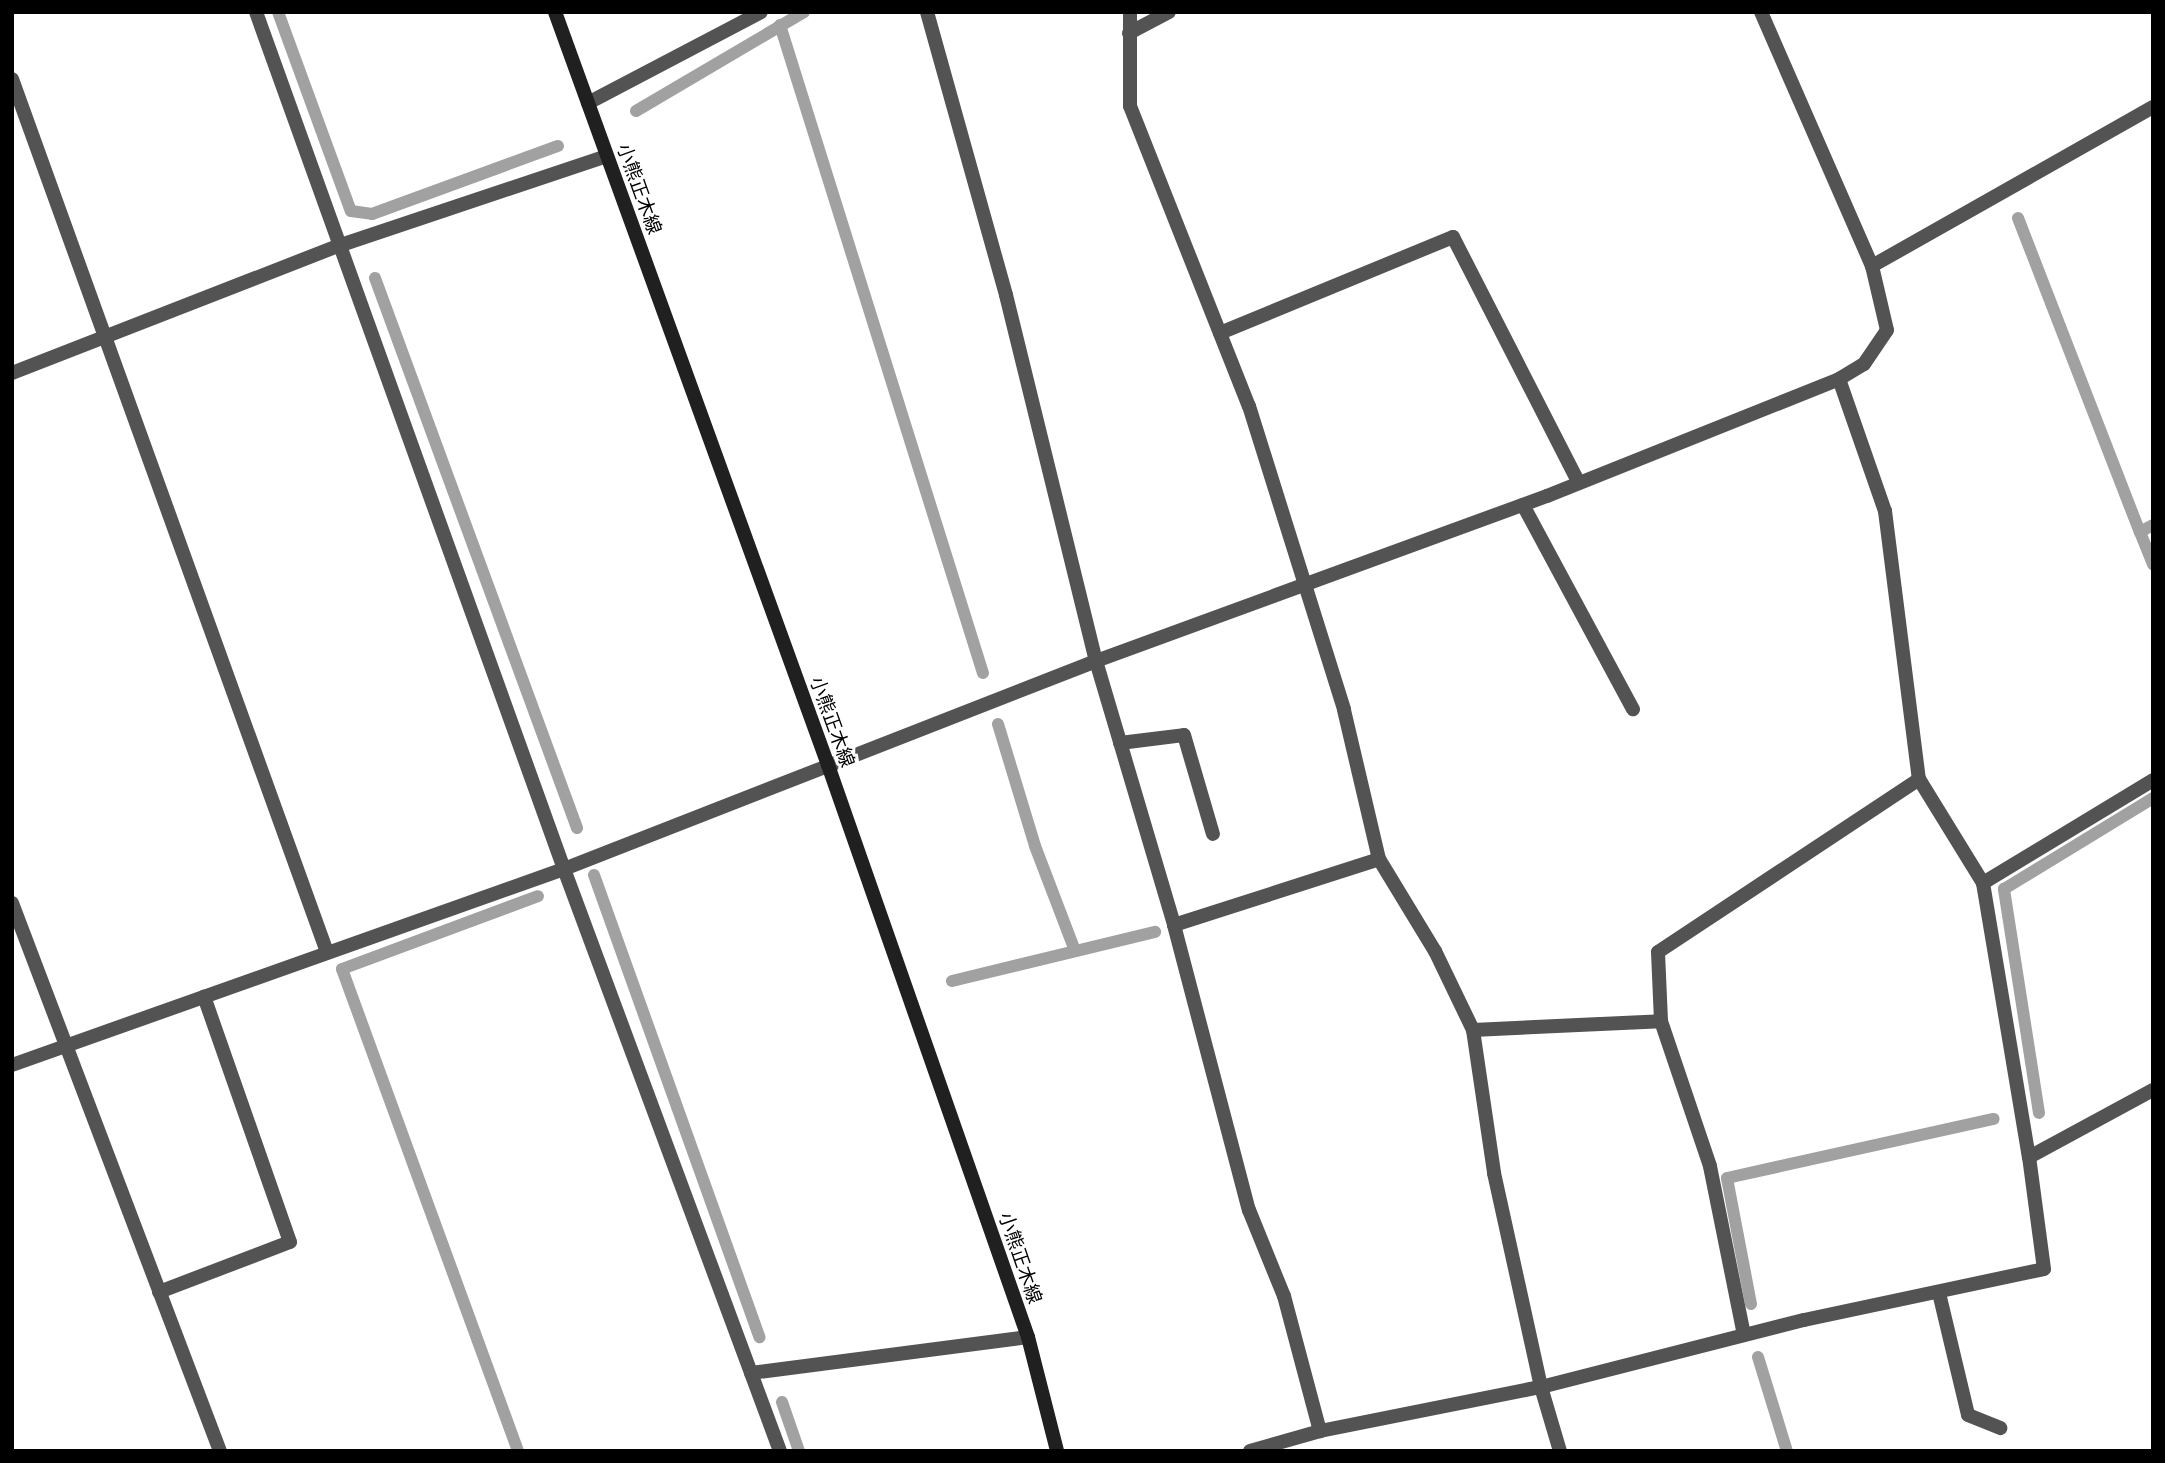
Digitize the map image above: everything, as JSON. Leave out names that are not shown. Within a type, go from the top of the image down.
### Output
[{"type":"main road","name":"小熊正木線","points":[[555,12],[828,765],[1028,1337],[1057,1451]]},
{"type":"street","points":[[256,12],[564,869],[780,1451]]},
{"type":"street","points":[[588,103],[761,12]]},
{"type":"street","points":[[927,12],[1006,295],[1096,662],[1174,925],[1249,1210],[1284,1296],[1320,1431]]},
{"type":"street","points":[[1130,12],[1130,106],[1249,406],[1344,710],[1379,859],[1435,951],[1473,1030],[1494,1173],[1541,1387],[1560,1451]]},
{"type":"street","points":[[1129,33],[1169,12]]},
{"type":"street","points":[[12,1065],[564,869],[1096,662],[1579,483],[1839,379],[1864,364],[1887,330],[1872,266],[1760,12]]},
{"type":"street","points":[[12,79],[327,952]]},
{"type":"street","points":[[1872,266],[2153,107]]},
{"type":"street","points":[[12,373],[106,339],[341,245],[607,156]]},
{"type":"street","points":[[1220,333],[1453,237],[1579,483]]},
{"type":"street","points":[[1250,1451],[1290,1446],[1320,1431],[1541,1387],[1804,1320],[2043,1269],[2029,1157],[1983,883],[1919,779],[1885,511],[1839,379]]},
{"type":"street","points":[[1522,505],[1633,709]]},
{"type":"street","points":[[1120,743],[1184,735],[1213,834]]},
{"type":"street","points":[[1744,1335],[1710,1167],[1661,1021],[1658,952],[1919,779]]},
{"type":"street","points":[[1983,883],[2153,780]]},
{"type":"street","points":[[1174,925],[1379,859]]},
{"type":"street","points":[[12,903],[219,1451]]},
{"type":"street","points":[[159,1292],[290,1242],[204,997]]},
{"type":"street","points":[[1473,1030],[1661,1021]]},
{"type":"street","points":[[2029,1157],[2153,1090]]},
{"type":"street","points":[[1939,1293],[1968,1415],[2000,1428]]},
{"type":"street","points":[[751,1373],[1028,1337]]},
{"type":"waterway","points":[[278,12],[351,211],[372,214],[558,146]]},
{"type":"waterway","points":[[636,111],[804,12]]},
{"type":"waterway","points":[[780,25],[983,673]]},
{"type":"waterway","points":[[2018,218],[2140,532]]},
{"type":"waterway","points":[[375,278],[577,828]]},
{"type":"waterway","points":[[2153,525],[2140,532],[2153,564]]},
{"type":"waterway","points":[[998,724],[1035,846],[1075,951]]},
{"type":"waterway","points":[[2039,1113],[2004,889],[2153,798]]},
{"type":"waterway","points":[[594,875],[759,1337]]},
{"type":"waterway","points":[[518,1451],[342,969],[538,896]]},
{"type":"waterway","points":[[952,981],[1155,932]]},
{"type":"waterway","points":[[1751,1304],[1727,1178],[1994,1119]]},
{"type":"waterway","points":[[1758,1357],[1787,1451]]},
{"type":"waterway","points":[[782,1402],[799,1451]]}]
